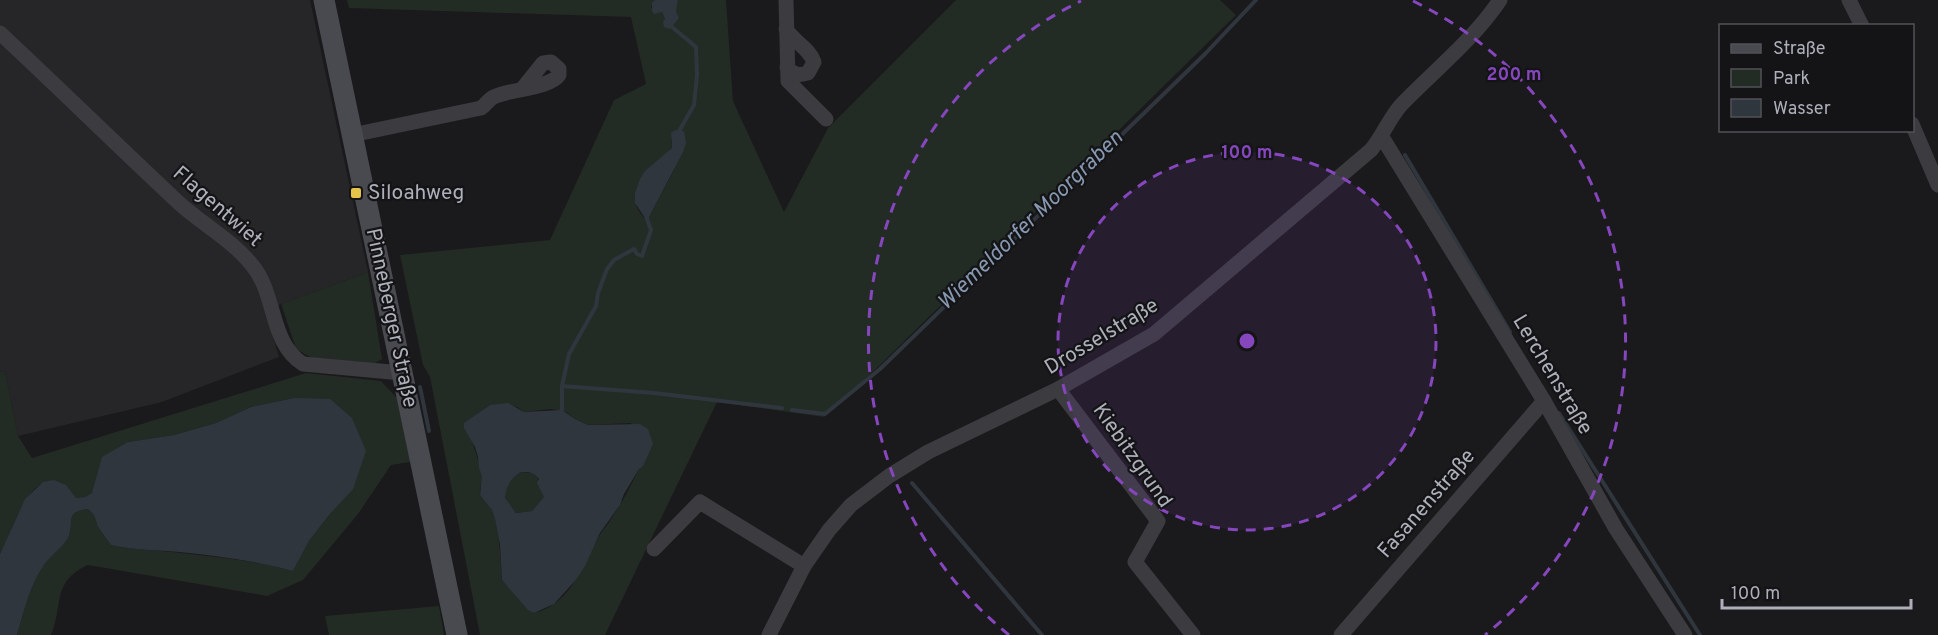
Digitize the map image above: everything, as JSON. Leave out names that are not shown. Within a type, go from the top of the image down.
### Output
[{"type":"main road","name":"Pinneberger Straße","points":[[324,0],[457,635]]},
{"type":"street","points":[[786,0],[789,84],[826,119]]},
{"type":"street","name":"Drosselstraße","points":[[769,635],[804,566],[829,530],[851,505],[889,476],[928,452],[1058,389],[1155,334],[1371,150],[1382,137],[1400,106],[1461,47],[1490,15],[1500,0]]},
{"type":"street","points":[[1849,0],[1861,24]]},
{"type":"street","points":[[786,29],[809,53],[814,62],[808,73],[800,75],[794,74],[787,67]]},
{"type":"street","name":"Flagentwiet","points":[[0,33],[182,206],[240,252],[251,264],[259,273],[278,331],[293,357],[303,364],[401,369]]},
{"type":"street","points":[[352,135],[482,108],[494,96],[523,88]]},
{"type":"street","points":[[1914,129],[1938,185]]},
{"type":"street","name":"Lerchenstraße","points":[[1382,137],[1544,401],[1616,530],[1684,635]]},
{"type":"street","name":"Kiebitzgrund","points":[[1058,389],[1158,521],[1135,562],[1193,635]]},
{"type":"street","name":"Fasanenstraße","points":[[1341,635],[1544,401]]},
{"type":"street","points":[[654,549],[700,502],[804,566]]},
{"type":"shaded area","points":[[0,0],[310,0],[368,272],[265,310],[279,357],[162,402],[18,436],[5,371],[0,372]]},
{"type":"green space","points":[[347,0],[655,0],[651,7],[656,13],[662,12],[665,19],[676,12],[678,0],[726,0],[733,101],[784,212],[828,128],[956,0],[1220,0],[1236,15],[878,367],[824,417],[717,402],[605,635],[480,635],[430,377],[423,365],[400,255],[550,240],[614,100],[646,84],[631,17],[349,8]],"holes":[[[675,130],[684,131],[674,170],[647,221],[636,205],[636,193],[648,170],[672,148],[671,140]],[[490,405],[517,407],[524,412],[551,409],[566,412],[588,425],[631,423],[639,469],[567,592],[558,601],[534,613],[502,580],[494,516],[480,495],[482,475],[465,423]]]},
{"type":"green space","points":[[368,272],[382,359],[372,365],[312,358],[296,349],[281,304]]},
{"type":"green space","points":[[5,371],[18,436],[32,458],[306,373],[381,381],[397,398],[411,462],[391,465],[358,514],[303,580],[267,596],[88,565],[76,572],[63,586],[51,635],[17,635],[35,581],[44,565],[67,540],[73,515],[81,510],[88,509],[94,515],[98,527],[111,545],[237,560],[293,571],[309,541],[329,515],[294,398],[251,407],[216,423],[174,435],[128,442],[92,493],[85,497],[76,498],[63,484],[51,481],[40,484],[23,504],[0,554],[0,372]]},
{"type":"green space","points":[[521,472],[533,473],[537,476],[545,497],[532,511],[516,513],[504,498],[510,483]]},
{"type":"green space","points":[[439,606],[444,635],[329,635],[325,616]]},
{"type":"water","points":[[655,0],[678,0],[676,12],[679,18],[670,29],[664,27],[665,19],[662,12],[654,14],[652,11],[652,3]]},
{"type":"water","points":[[675,130],[684,131],[686,143],[647,221],[635,203],[635,193],[645,171],[672,148],[671,133]]},
{"type":"water","points":[[294,398],[330,399],[352,418],[366,451],[353,489],[309,541],[293,571],[222,557],[111,545],[98,527],[94,515],[88,509],[81,510],[73,515],[67,540],[44,565],[35,581],[17,635],[0,635],[0,554],[25,499],[43,482],[54,480],[66,485],[76,498],[85,497],[92,493],[102,457],[128,442],[174,435],[216,423],[251,407]]},
{"type":"water","points":[[508,403],[524,412],[562,410],[588,425],[640,424],[648,429],[653,444],[643,466],[600,533],[585,566],[575,581],[554,604],[534,613],[528,610],[502,580],[500,545],[495,519],[492,510],[480,495],[482,476],[478,457],[464,428],[464,423],[490,405]],"holes":[[[521,472],[529,472],[539,479],[537,483],[544,497],[532,511],[516,513],[505,498],[508,486]]]},
{"type":"waterway","name":"Wiemeldorfer Moorgraben","points":[[792,410],[825,414],[880,369],[1205,54],[1256,0]]},
{"type":"waterway","points":[[672,27],[696,47],[697,75],[694,105],[678,133]]},
{"type":"waterway","points":[[1405,155],[1510,332]]},
{"type":"waterway","points":[[560,412],[562,410],[562,386],[569,354],[596,306],[607,269],[614,260],[634,249],[642,256],[651,230],[646,216]]},
{"type":"waterway","name":"Wiemeldorfer Moorgraben","points":[[562,386],[654,393],[782,408]]},
{"type":"waterway","points":[[420,387],[429,431]]},
{"type":"waterway","points":[[1559,413],[1700,635]]},
{"type":"waterway","points":[[912,483],[1042,635]]},
{"type":"place","name":"Siloahweg","points":[[356,193]]}]
